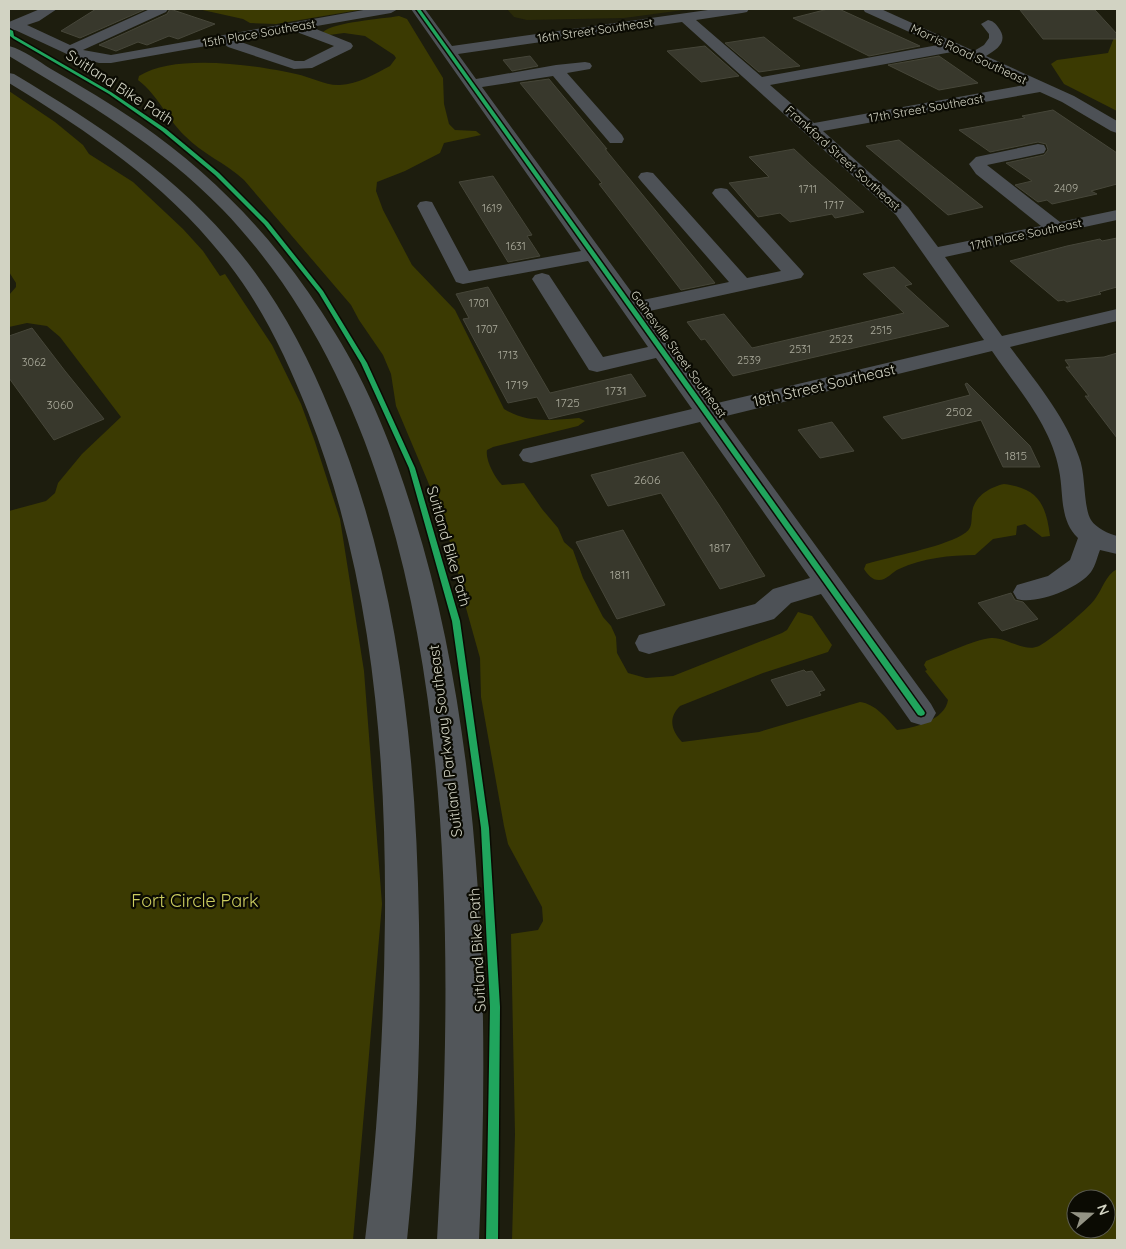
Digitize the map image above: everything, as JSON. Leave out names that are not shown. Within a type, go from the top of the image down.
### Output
[{"type":"highway","name":"Suitland Parkway Southeast","points":[[9,50],[69,85],[136,129],[183,164],[229,205],[286,271],[312,310],[355,386],[380,448],[414,552],[432,635],[442,690],[454,810],[459,876],[464,1024],[463,1122],[458,1240]]},
{"type":"highway","points":[[9,77],[103,136],[136,160],[189,208],[220,240],[251,280],[276,320],[308,384],[338,457],[361,531],[380,620],[400,784],[402,998],[393,1182],[386,1240]]},
{"type":"street","points":[[12,26],[50,9]]},
{"type":"street","points":[[71,50],[161,9]]},
{"type":"street","name":"15th Place Southeast","points":[[12,26],[54,44],[102,59],[128,57],[391,9]]},
{"type":"street","name":"Gainesville Street Southeast","points":[[418,9],[921,713]]},
{"type":"street","name":"16th Street Southeast","points":[[448,51],[742,9]]},
{"type":"street","name":"Morris Road Southeast","points":[[870,9],[1081,106],[1117,128]]},
{"type":"street","points":[[630,14],[641,23]]},
{"type":"street","name":"Frankford Street Southeast","points":[[685,17],[884,192],[902,211],[998,344]]},
{"type":"street","points":[[974,56],[986,51],[996,39],[996,34],[988,24]]},
{"type":"street","points":[[227,38],[233,44],[294,65],[307,65],[346,46],[295,26]]},
{"type":"street","points":[[759,82],[954,47]]},
{"type":"street","points":[[472,84],[585,66]]},
{"type":"street","points":[[556,70],[616,139]]},
{"type":"street","name":"17th Street Southeast","points":[[811,128],[1041,87]]},
{"type":"street","points":[[1038,150],[982,161],[978,164],[982,170],[1056,228]]},
{"type":"street","points":[[648,177],[742,285]]},
{"type":"street","points":[[633,308],[794,274],[721,193]]},
{"type":"street","points":[[426,206],[463,278],[594,254]]},
{"type":"street","name":"17th Place Southeast","points":[[934,254],[1117,215]]},
{"type":"street","points":[[542,279],[597,364],[663,350]]},
{"type":"street","name":"18th Street Southeast","points":[[531,454],[1117,315]]},
{"type":"street","points":[[998,344],[1036,396],[1064,445],[1073,479],[1078,518],[1108,542],[1081,566],[1056,583],[1026,592]]},
{"type":"street","points":[[649,643],[764,612],[782,596],[828,582]]},
{"type":"shaded area","points":[[507,9],[691,9],[624,18],[527,20],[514,17]]},
{"type":"green space","points":[[198,9],[365,9],[276,24],[250,23],[243,19]]},
{"type":"green space","points":[[399,16],[407,19],[443,78],[444,104],[449,124],[455,130],[476,131],[481,135],[444,143],[440,153],[405,171],[377,182],[376,191],[383,210],[412,265],[455,310],[504,409],[513,414],[531,419],[579,418],[585,421],[578,426],[493,447],[487,450],[487,454],[489,464],[502,485],[524,483],[558,528],[564,542],[573,550],[583,578],[603,617],[611,626],[616,637],[617,653],[628,673],[646,678],[673,676],[782,633],[787,630],[798,612],[812,616],[832,645],[828,652],[763,673],[680,706],[676,710],[672,724],[675,733],[682,742],[759,732],[860,702],[876,709],[897,730],[928,722],[941,713],[946,707],[948,700],[925,671],[927,670],[924,665],[926,661],[991,638],[997,638],[1027,648],[1039,646],[1085,610],[1095,599],[1104,582],[1117,569],[1117,1240],[512,1240],[515,1134],[511,934],[538,930],[543,921],[542,907],[508,844],[481,697],[480,658],[453,551],[436,501],[396,406],[391,374],[383,355],[351,305],[244,180],[192,142],[138,80],[139,76],[154,69],[173,65],[216,63],[259,67],[302,75],[324,83],[340,85],[353,83],[390,66],[396,58],[394,55],[365,36],[344,33],[329,35],[323,32],[347,23]]},
{"type":"green space","points":[[1117,30],[1117,111],[1064,84],[1051,64],[1057,60],[1108,53]]},
{"type":"green space","name":"Fort Circle Park","points":[[9,91],[55,122],[83,145],[89,154],[133,182],[183,229],[203,251],[220,276],[225,274],[272,345],[301,404],[340,519],[364,671],[382,904],[353,1240],[9,1240],[9,511],[46,501],[55,493],[58,483],[82,454],[121,417],[60,337],[47,326],[27,323],[9,327],[9,295],[16,287],[16,283],[9,272]]},
{"type":"green space","points":[[1004,484],[1025,489],[1038,500],[1046,515],[1050,536],[1042,537],[1025,524],[1017,526],[1016,535],[993,539],[975,555],[917,562],[899,569],[882,580],[872,578],[864,569],[866,564],[929,548],[966,533],[970,528],[973,507],[979,497],[993,487]]},
{"type":"building","points":[[96,9],[146,9],[80,38],[61,31]]},
{"type":"building","points":[[170,9],[215,24],[178,39],[169,36],[147,45],[138,42],[116,51],[99,45],[167,14]]},
{"type":"building","points":[[828,9],[839,9],[920,46],[869,56],[793,18]]},
{"type":"building","points":[[1020,10],[1095,10],[1117,34],[1117,39],[1043,39]]},
{"type":"building","points":[[764,37],[800,66],[759,72],[725,43]]},
{"type":"building","points":[[705,46],[739,76],[701,82],[667,51]]},
{"type":"building","points":[[530,56],[538,66],[512,71],[503,60]]},
{"type":"building","points":[[939,56],[978,83],[939,90],[888,65]]},
{"type":"building","points":[[549,79],[715,283],[681,290],[599,184],[602,183],[520,83]]},
{"type":"building","points":[[1053,110],[1117,153],[1117,184],[1091,191],[1097,194],[1052,204],[1047,200],[1038,202],[1015,185],[1032,181],[1006,163],[1044,155],[1048,150],[1046,144],[1038,142],[990,152],[959,130],[1025,118],[1022,116]]},
{"type":"building","points":[[899,140],[983,207],[948,215],[866,146]]},
{"type":"building","points":[[794,149],[864,212],[835,218],[832,214],[790,222],[780,213],[758,217],[729,183],[769,177],[749,157]]},
{"type":"building","points":[[493,176],[532,235],[527,236],[540,256],[508,262],[459,182]]},
{"type":"building","points":[[1117,238],[1117,287],[1099,292],[1101,294],[1067,302],[1064,300],[1058,301],[1010,261],[1067,246],[1100,239],[1102,241]]},
{"type":"building","points":[[894,267],[912,284],[905,286],[949,326],[733,376],[705,339],[701,340],[687,322],[724,314],[752,348],[904,313],[863,274]]},
{"type":"building","points":[[488,287],[550,393],[631,374],[646,396],[549,419],[537,397],[508,403],[463,319],[469,318],[456,294]]},
{"type":"building","points":[[32,328],[104,419],[54,440],[9,378],[9,336]]},
{"type":"building","points":[[1117,353],[1117,438],[1085,396],[1089,396],[1066,367],[1070,367],[1065,360],[1104,357]]},
{"type":"building","points":[[967,383],[1030,446],[1040,467],[1003,467],[981,420],[902,439],[883,417],[970,395],[965,384]]},
{"type":"building","points":[[832,422],[854,451],[820,458],[798,430]]},
{"type":"building","points":[[683,452],[765,576],[720,589],[661,493],[608,506],[591,475]]},
{"type":"building","points":[[623,530],[665,605],[617,619],[576,542]]},
{"type":"building","points":[[1011,593],[1015,600],[1023,602],[1038,619],[1002,631],[978,603]]},
{"type":"building","points":[[804,670],[806,672],[812,671],[825,690],[819,692],[821,695],[787,706],[771,680]]},
{"type":"cycle path","points":[[418,9],[921,713]]},
{"type":"cycle path","name":"Suitland Bike Path","points":[[9,30],[15,38],[110,93],[164,130],[217,174],[266,223],[321,292],[364,363],[412,468],[456,621],[485,828],[495,1007],[492,1240]]}]
